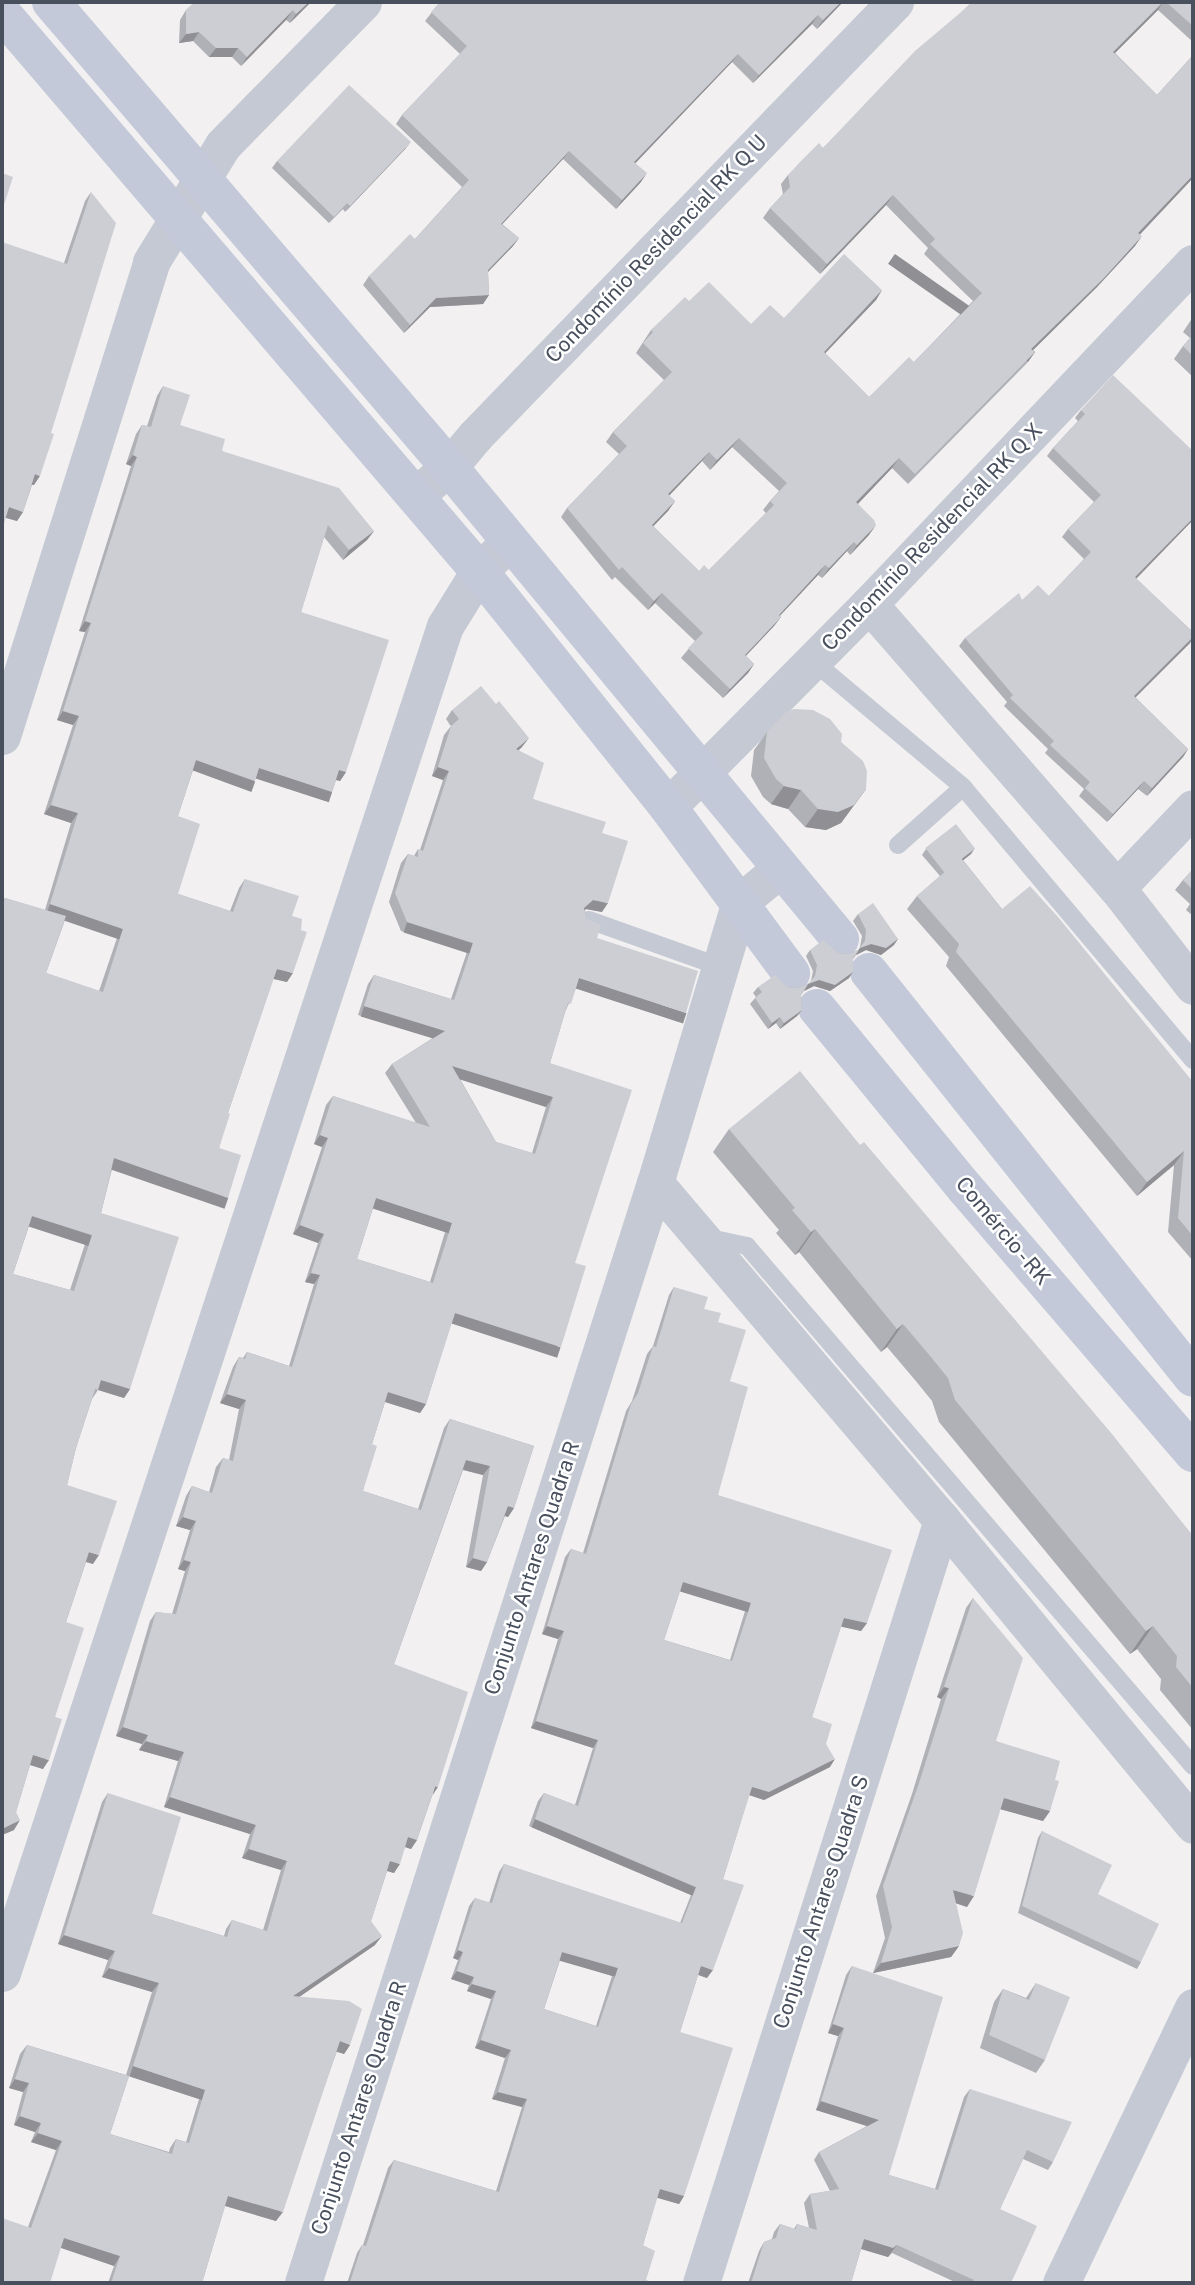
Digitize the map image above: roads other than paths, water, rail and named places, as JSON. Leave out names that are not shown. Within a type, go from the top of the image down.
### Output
[{"type":"street","points":[[51,2],[200,180],[449,467],[840,939]]},
{"type":"street","points":[[2,736],[150,262],[223,145],[363,2]]},
{"type":"street","name":"Condomínio Residencial RK Q U","points":[[416,495],[449,467],[475,436],[895,2]]},
{"type":"street","points":[[2,12],[479,571],[668,807],[791,973]]},
{"type":"street","name":"Condomínio Residencial RK Q X","points":[[668,807],[869,604],[1193,263]]},
{"type":"street","points":[[2,1973],[446,626],[479,571],[509,542]]},
{"type":"street","points":[[869,604],[1116,888],[1193,986]]},
{"type":"street","points":[[1116,888],[1193,808]]},
{"type":"street","points":[[740,902],[781,868]]},
{"type":"street","name":"Conjunto Antares Quadra R","points":[[303,2283],[655,1183],[740,902]]},
{"type":"street","points":[[869,972],[1193,1378]]},
{"type":"street","name":"Comércio - RK","points":[[817,1007],[965,1188],[1192,1448]]},
{"type":"street","points":[[927,1139],[974,1104]]},
{"type":"street","points":[[965,1188],[1010,1151]]},
{"type":"street","points":[[655,1183],[942,1520],[1193,1825]]},
{"type":"street","name":"Conjunto Antares Quadra S","points":[[701,2283],[942,1520]]},
{"type":"street","points":[[1061,2283],[1193,2007]]},
{"type":"lane","points":[[813,662],[963,787],[1193,1060]]},
{"type":"lane","points":[[898,845],[963,787]]},
{"type":"lane","points":[[589,920],[721,967]]},
{"type":"lane","points":[[701,1237],[747,1246],[1193,1766]]}]
